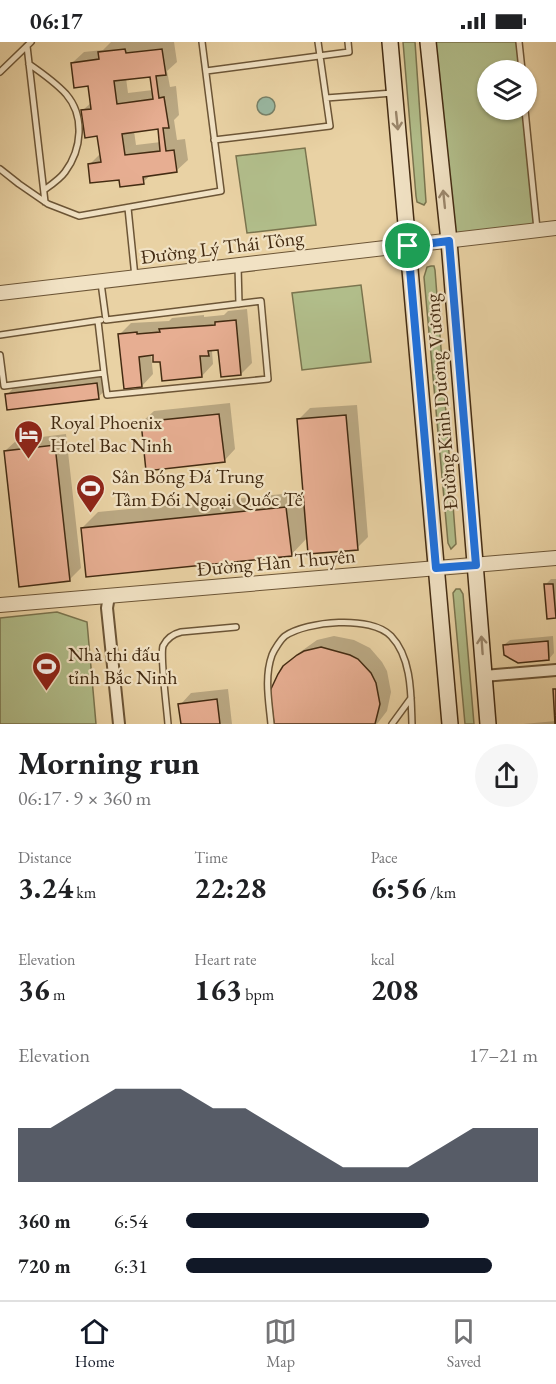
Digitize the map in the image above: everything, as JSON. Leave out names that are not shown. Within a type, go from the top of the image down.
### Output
[{"type":"main road","name":"Đường Kinh Dương Vương","points":[[390,42],[450,724]]},
{"type":"main road","name":"Đường Kinh Dương Vương","points":[[428,42],[449,241],[488,724]]},
{"type":"street","name":"Đường Lý Thái Tông","points":[[0,293],[556,228]]},
{"type":"street","name":"Đường Hàn Thuyên","points":[[0,605],[556,558]]},
{"type":"street","points":[[109,596],[107,608],[119,724]]},
{"type":"street","points":[[484,676],[556,670]]},
{"type":"lane","points":[[0,168],[18,184],[45,202],[80,216],[221,192],[202,42]]},
{"type":"lane","points":[[214,140],[330,126],[318,42]]},
{"type":"lane","points":[[206,71],[349,52],[348,42]]},
{"type":"lane","points":[[519,42],[521,60]]},
{"type":"lane","points":[[29,44],[29,64],[45,202]]},
{"type":"lane","points":[[0,72],[29,44]]},
{"type":"lane","points":[[29,64],[68,95],[79,122],[80,136],[71,164],[44,190]]},
{"type":"lane","points":[[326,98],[394,93]]},
{"type":"lane","points":[[526,120],[537,230]]},
{"type":"lane","points":[[128,208],[135,277]]},
{"type":"lane","points":[[238,264],[239,304]]},
{"type":"lane","points":[[101,281],[106,320]]},
{"type":"lane","points":[[0,335],[98,321],[261,301],[268,379],[107,395],[98,321]]},
{"type":"lane","points":[[0,355],[4,386],[104,373]]},
{"type":"lane","points":[[271,724],[267,683],[272,655],[284,637],[306,628],[349,621],[375,625],[391,636],[405,660],[411,698],[412,724]]},
{"type":"lane","points":[[168,724],[162,651],[169,638],[173,633],[237,627]]},
{"type":"lane","points":[[392,724],[411,698]]},
{"type":"shaded area","points":[[403,42],[415,42],[426,202],[424,205],[417,202],[416,196]]},
{"type":"shaded area","points":[[428,42],[519,42],[521,60],[477,60],[477,120],[526,120],[537,230],[449,241]]},
{"type":"shaded area","points":[[266,97],[272,100],[275,106],[272,112],[266,115],[260,112],[257,106],[260,100]]},
{"type":"shaded area","points":[[305,148],[316,225],[247,233],[236,156]]},
{"type":"shaded area","points":[[434,266],[456,544],[451,549],[448,543],[424,277],[427,267]]},
{"type":"shaded area","points":[[361,285],[371,362],[302,370],[292,293]]},
{"type":"shaded area","points":[[456,589],[460,589],[463,594],[474,724],[465,724],[453,593]]},
{"type":"shaded area","name":"Nhà thi đấu tỉnh Bắc Ninh","points":[[57,612],[87,622],[96,724],[0,724],[0,618]]},
{"type":"building","points":[[125,49],[126,53],[162,49],[166,75],[156,76],[159,98],[164,97],[169,128],[163,128],[166,151],[174,150],[177,172],[143,177],[144,184],[120,187],[119,180],[90,183],[88,164],[101,162],[97,136],[85,138],[81,110],[91,109],[88,86],[74,88],[71,63],[99,59],[98,52]],"holes":[[[150,77],[153,99],[117,104],[114,81]],[[158,129],[160,151],[125,155],[122,134]]]},
{"type":"building","points":[[236,320],[241,375],[221,377],[218,350],[208,351],[209,356],[200,356],[202,377],[162,381],[160,362],[153,362],[153,355],[139,357],[142,387],[124,389],[118,334],[160,332],[159,329],[215,325],[215,322]]},
{"type":"building","points":[[97,383],[99,399],[7,410],[5,394]]},
{"type":"building","points":[[219,414],[225,462],[146,471],[141,422]]},
{"type":"building","points":[[346,415],[358,550],[308,554],[297,419]]},
{"type":"building","points":[[55,445],[70,581],[19,587],[4,451]]},
{"type":"building","points":[[286,507],[292,556],[86,577],[81,528]]},
{"type":"building","points":[[544,584],[553,584],[556,618],[547,619]]},
{"type":"building","points":[[548,641],[549,660],[518,663],[504,655],[503,645]]},
{"type":"building","points":[[321,647],[358,659],[371,673],[376,683],[380,704],[375,724],[274,724],[270,691],[278,674],[283,666],[297,655]]},
{"type":"building","points":[[553,689],[556,689],[556,724],[555,724]]},
{"type":"building","points":[[217,699],[220,724],[181,724],[178,704]]},
{"type":"place","name":"Royal Phoenix Hotel Bac Ninh","points":[[29,460]]},
{"type":"place","name":"Sân Bóng Đá Trung Tâm Đối Ngoại Quốc Tế","points":[[91,514]]},
{"type":"place","name":"Nhà thi đấu tỉnh Bắc Ninh","points":[[47,692]]},
{"type":"route","points":[[449,241],[476,565],[436,568],[408,246],[449,241]]}]
